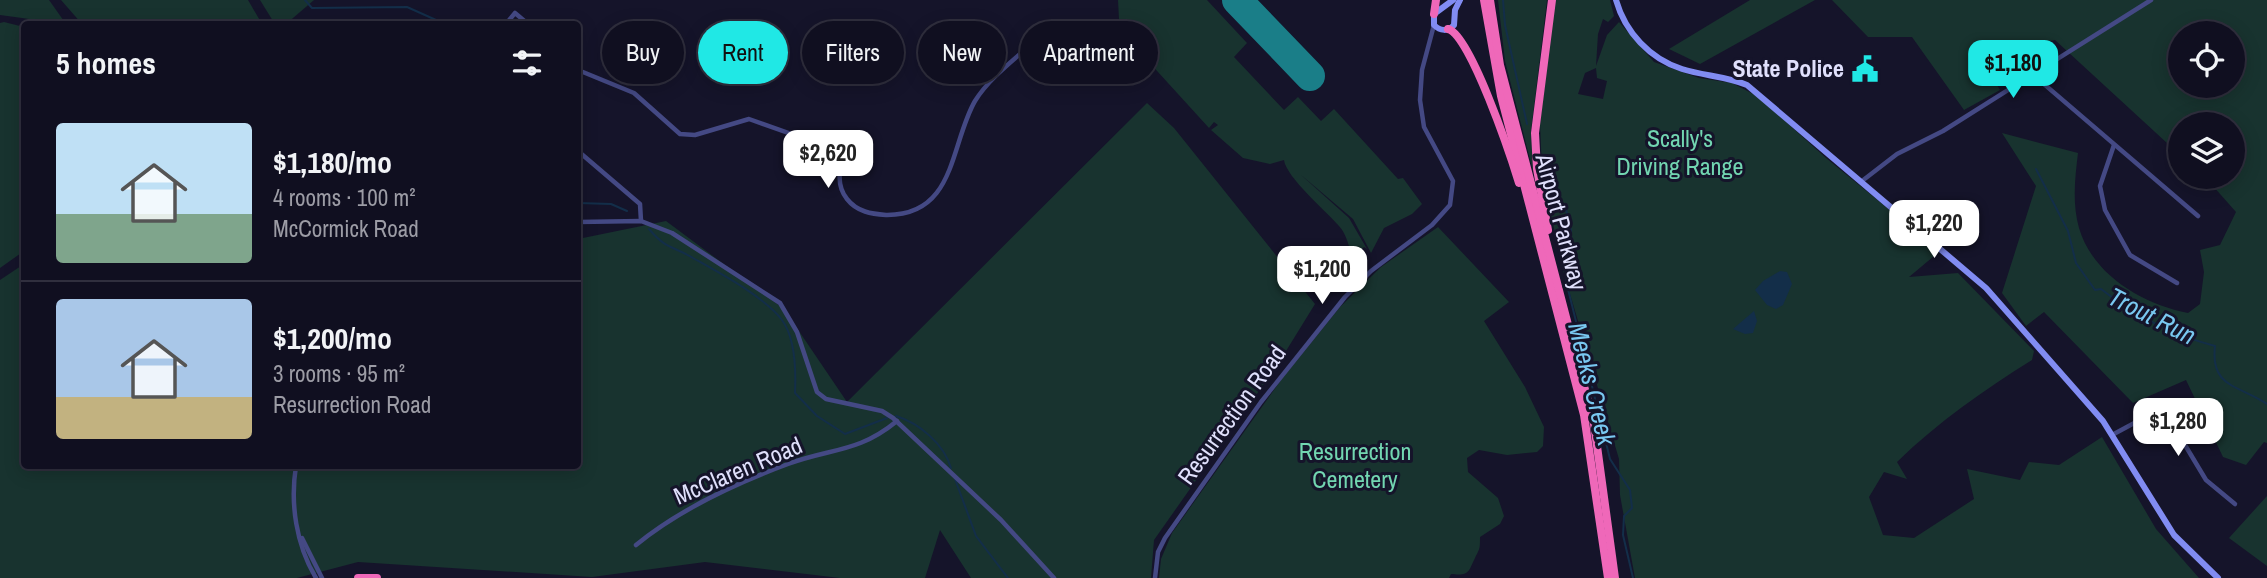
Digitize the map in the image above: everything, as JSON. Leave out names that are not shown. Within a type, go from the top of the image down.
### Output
[{"type":"highway","points":[[1434,14],[1436,0]]},
{"type":"highway","name":"Airport Parkway","points":[[1485,0],[1501,96],[1591,449],[1608,578]]},
{"type":"highway","name":"Airport Parkway","points":[[1490,0],[1500,65],[1587,392],[1600,456],[1618,578]]},
{"type":"highway","points":[[1552,0],[1535,149],[1561,298]]},
{"type":"highway","points":[[1445,30],[1460,38],[1507,147],[1572,368]]},
{"type":"highway","points":[[358,578],[377,578]]},
{"type":"street","points":[[1453,0],[1434,14],[1434,24],[1445,30],[1454,25],[1455,10],[1460,0]]},
{"type":"street","points":[[1616,0],[1625,23],[1656,57],[1684,70],[1733,79],[1747,85],[1986,288],[2037,343],[2112,435],[2174,535],[2218,578]]},
{"type":"street","points":[[1862,181],[1897,154],[1943,131],[2031,73],[2151,0]]},
{"type":"street","points":[[508,21],[515,13],[524,21]]},
{"type":"street","name":"Resurrection Road","points":[[1155,578],[1158,552],[1174,523],[1284,372],[1355,286],[1432,225],[1450,205],[1453,181],[1424,127],[1420,109],[1422,70],[1434,24]]},
{"type":"street","name":"Resurrection Road","points":[[1431,43],[1445,30]]},
{"type":"street","points":[[581,71],[634,93],[680,134],[695,135],[749,119],[845,153],[839,180],[846,198],[865,212],[895,215],[926,203],[938,191],[950,173],[977,98],[1020,55]]},
{"type":"street","points":[[2031,73],[2198,216]]},
{"type":"street","points":[[2114,145],[2100,186],[2105,210],[2130,255],[2177,283]]},
{"type":"street","points":[[581,154],[640,204],[641,221]]},
{"type":"street","points":[[581,222],[641,221],[667,230],[776,300],[797,332],[817,392],[826,399],[882,411],[897,421],[1001,520],[1054,578]]},
{"type":"street","points":[[2160,401],[2206,480],[2235,505]]},
{"type":"street","name":"McClaren Road","points":[[636,545],[679,513],[714,496],[789,463],[855,447],[872,440],[897,421]]},
{"type":"street","points":[[2112,435],[2138,421],[2164,429],[2173,425]]},
{"type":"street","points":[[296,469],[294,495],[301,547],[316,578]]},
{"type":"street","points":[[297,524],[322,578]]},
{"type":"green space","points":[[0,0],[49,0],[64,21],[44,21],[0,15]]},
{"type":"green space","points":[[61,0],[248,0],[260,21],[79,21]]},
{"type":"green space","points":[[260,0],[314,0],[290,21],[273,21]]},
{"type":"green space","points":[[1118,0],[1207,0],[1247,43],[1234,57],[1284,110],[1298,97],[1321,121],[1334,109],[1398,179],[1403,178],[1422,204],[1412,214],[1384,228],[1371,253],[1353,219],[1300,174],[1349,218],[1367,249],[1364,247],[1357,254],[1363,261],[1359,264],[1352,255],[1343,231],[1299,184],[1284,160],[1270,164],[1243,158],[1211,130],[1218,125],[1214,122],[1209,128],[1158,72],[1158,21],[1119,19]]},
{"type":"green space","points":[[1498,0],[1547,0],[1531,131],[1533,171],[1505,61]]},
{"type":"green space","name":"Scally's Driving Range","points":[[1555,0],[1610,0],[1614,16],[1608,22],[1603,19],[1598,34],[1596,66],[1607,35],[1619,22],[1654,62],[1699,78],[1732,83],[1757,96],[1826,158],[1940,251],[1909,277],[1958,273],[2034,351],[2032,360],[1962,407],[1897,462],[1907,479],[1884,472],[1869,497],[1883,535],[1914,538],[1974,499],[1967,469],[2020,480],[2029,462],[2059,465],[2102,437],[2156,529],[2199,578],[1635,578],[1620,495],[1619,459],[1562,267],[1542,171],[1540,123]],"holes":[[[1596,68],[1597,78],[1607,81],[1603,99],[1578,94],[1585,73]]]},
{"type":"green space","points":[[1750,0],[1815,0],[1700,64],[1669,49]]},
{"type":"green space","points":[[1832,0],[2267,0],[2267,443],[2264,442],[2246,465],[2223,457],[2186,380],[2133,403],[2044,312],[2026,326],[2002,293],[2036,186],[2002,133],[2078,153],[2075,209],[2079,228],[2095,260],[2137,295],[2188,313],[2200,304],[2204,272],[2200,250],[2220,245],[2236,212],[2216,189],[2245,189],[2245,112],[2168,112],[2168,144],[2055,40],[2020,48],[1989,72],[2000,90],[1964,110],[1912,37],[1868,37]]},
{"type":"green space","points":[[0,23],[21,26],[21,253],[0,268]]},
{"type":"green space","points":[[1147,103],[1174,128],[1315,304],[1278,364],[1154,540],[1151,578],[971,578],[940,530],[925,578],[840,578],[705,562],[592,577],[358,562],[297,578],[0,578],[0,280],[21,266],[21,469],[581,469],[581,238],[666,221],[784,309],[847,402]]},
{"type":"green space","name":"Resurrection Cemetery","points":[[1438,227],[1509,302],[1484,321],[1525,387],[1544,427],[1543,446],[1537,452],[1507,455],[1479,450],[1467,458],[1468,472],[1498,498],[1504,516],[1500,524],[1480,537],[1479,550],[1469,570],[1465,574],[1451,574],[1449,578],[1159,578],[1161,559],[1172,533],[1281,380],[1340,307],[1381,267]]},
{"type":"green space","points":[[2267,496],[2267,566],[2229,538]]},
{"type":"water","points":[[1780,271],[1787,272],[1792,284],[1783,305],[1776,309],[1767,305],[1755,290],[1763,281]]},
{"type":"water","points":[[1754,311],[1757,321],[1753,333],[1745,334],[1733,329]]},
{"type":"waterway","points":[[305,0],[312,8],[407,7],[438,21]]},
{"type":"waterway","name":"Meeks Creek","points":[[1503,0],[1505,25],[1527,124]]},
{"type":"waterway","name":"Trout Run","points":[[2036,169],[2068,231],[2076,263],[2095,290],[2101,289],[2141,316],[2169,330],[2215,346],[2217,370],[2222,378],[2267,404]]},
{"type":"waterway","name":"Meeks Creek","points":[[1550,189],[1556,202],[1565,205],[1571,231],[1566,281],[1610,459],[1630,490],[1632,508],[1624,516],[1623,535],[1633,578]]},
{"type":"waterway","points":[[581,203],[611,204],[627,211]]},
{"type":"waterway","points":[[649,229],[665,244],[728,278],[774,311],[787,328],[793,346],[795,393],[817,416],[845,434],[887,418]]},
{"type":"waterway","points":[[896,416],[930,436],[943,451],[951,468]]},
{"type":"waterway","points":[[955,479],[976,536],[1008,578]]},
{"type":"runway","points":[[1237,0],[1310,76]]},
{"type":"place","name":"State Police","points":[[1865,69]]}]
